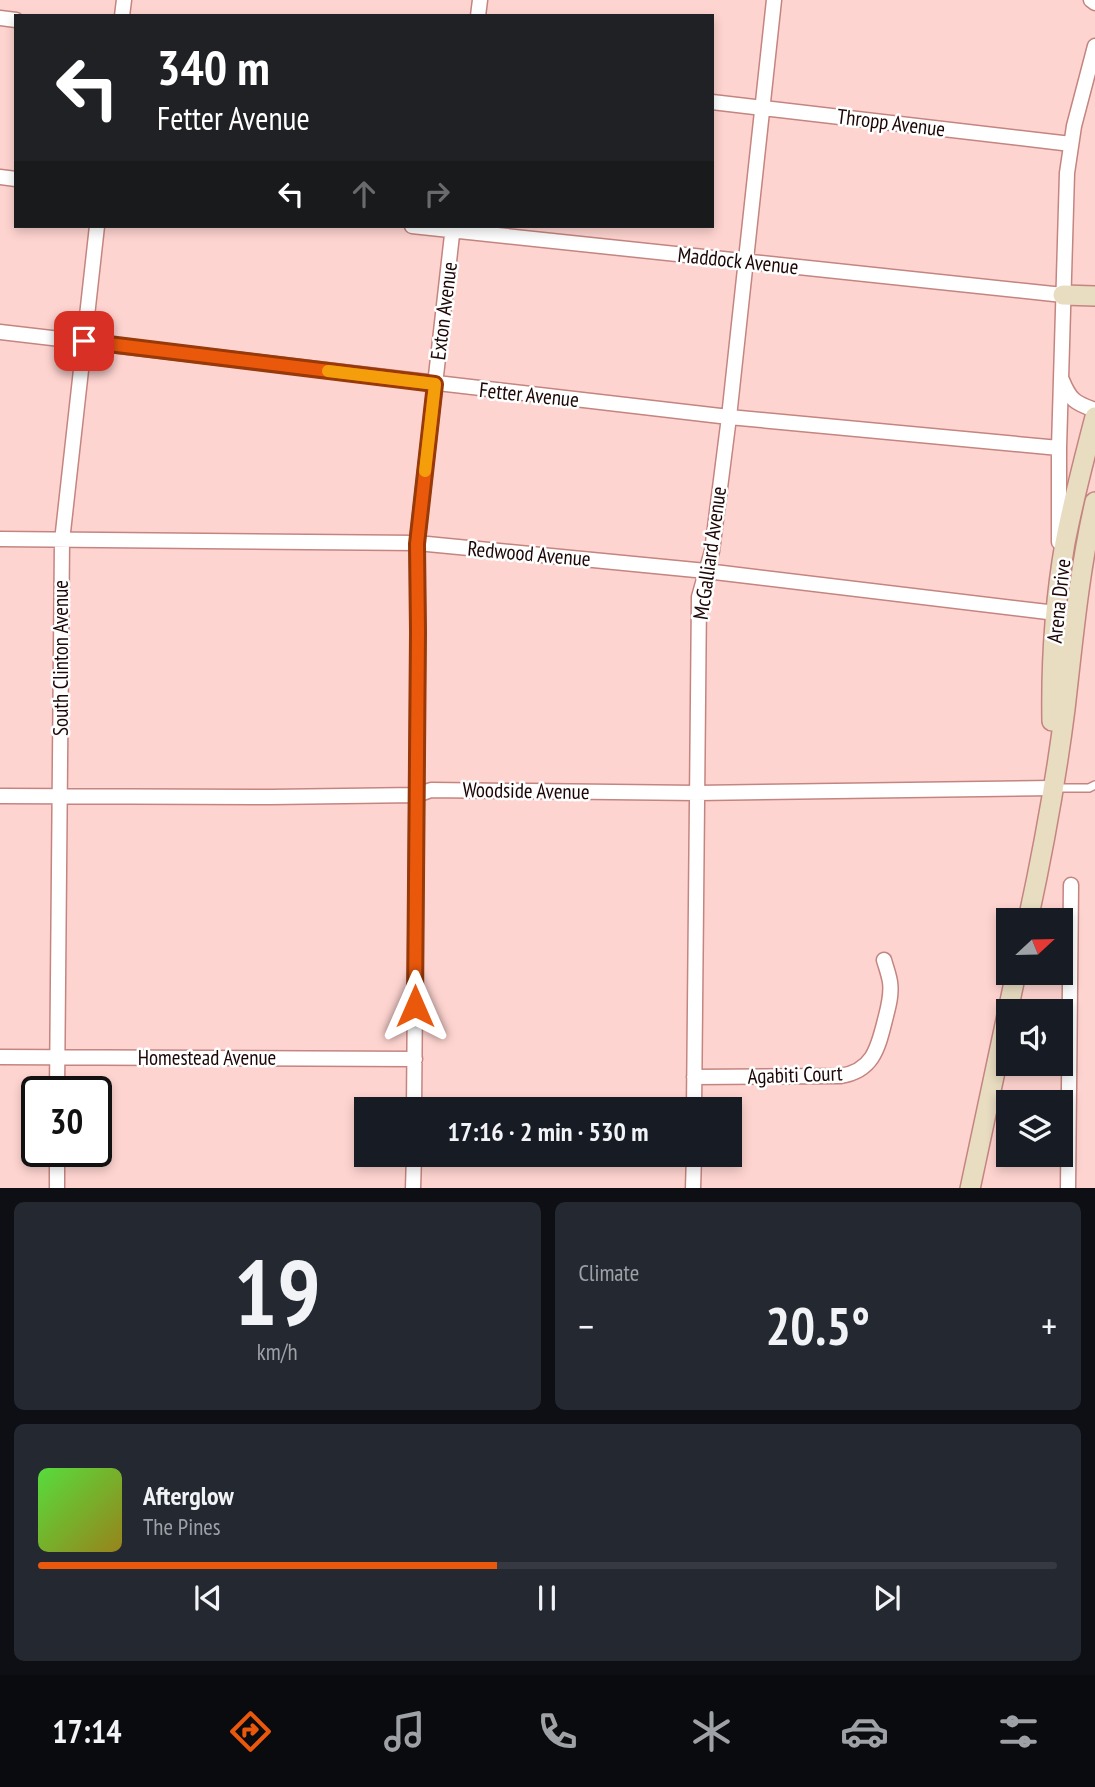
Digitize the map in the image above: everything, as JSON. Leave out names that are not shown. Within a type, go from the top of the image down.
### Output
[{"type":"main road","points":[[1063,295],[1095,296]]},
{"type":"main road","name":"Arena Drive","points":[[1053,788],[1052,705],[1058,590],[1065,543],[1095,417]]},
{"type":"main road","name":"Arena Drive","points":[[1031,908],[1053,788],[1073,631],[1095,502]]},
{"type":"main road","points":[[1084,557],[1095,528]]},
{"type":"main road","points":[[970,1188],[1013,985]]},
{"type":"street","name":"McGalliard Avenue","points":[[694,1097],[699,597],[712,551],[729,417],[774,0]]},
{"type":"street","points":[[1058,590],[1067,173],[1070,144],[1095,46]]},
{"type":"street","name":"Thropp Avenue","points":[[714,102],[1070,144]]},
{"type":"street","name":"South Clinton Avenue","points":[[57,1076],[62,541],[97,228]]},
{"type":"street","name":"Maddock Avenue","points":[[453,228],[1063,295]]},
{"type":"street","name":"Exton Avenue","points":[[414,1097],[417,544],[453,228]]},
{"type":"street","name":"Fetter Avenue","points":[[0,332],[729,417],[1059,448]]},
{"type":"street","points":[[1061,378],[1067,393],[1077,404],[1095,410]]},
{"type":"street","name":"Redwood Avenue","points":[[0,539],[417,544],[706,571],[1056,613]]},
{"type":"street","name":"Woodside Avenue","points":[[0,796],[271,797],[417,795],[431,790],[696,793],[1053,788]]},
{"type":"street","points":[[1069,908],[1071,885]]},
{"type":"street","name":"Agabiti Court","points":[[694,1077],[840,1076],[858,1071],[868,1064],[879,1045],[891,996],[884,960]]},
{"type":"street","points":[[1065,985],[1068,1188]]},
{"type":"street","name":"Homestead Avenue","points":[[0,1057],[415,1059]]},
{"type":"street","points":[[57,1167],[57,1188]]},
{"type":"street","points":[[413,1188],[414,1167]]},
{"type":"street","points":[[693,1188],[694,1167]]},
{"type":"lane","points":[[1053,788],[1089,788],[1095,785]]},
{"type":"slow traffic","points":[[328,371],[435,384],[425,471]]},
{"type":"route","points":[[84,341],[435,384],[417,544],[415,1006]]}]
